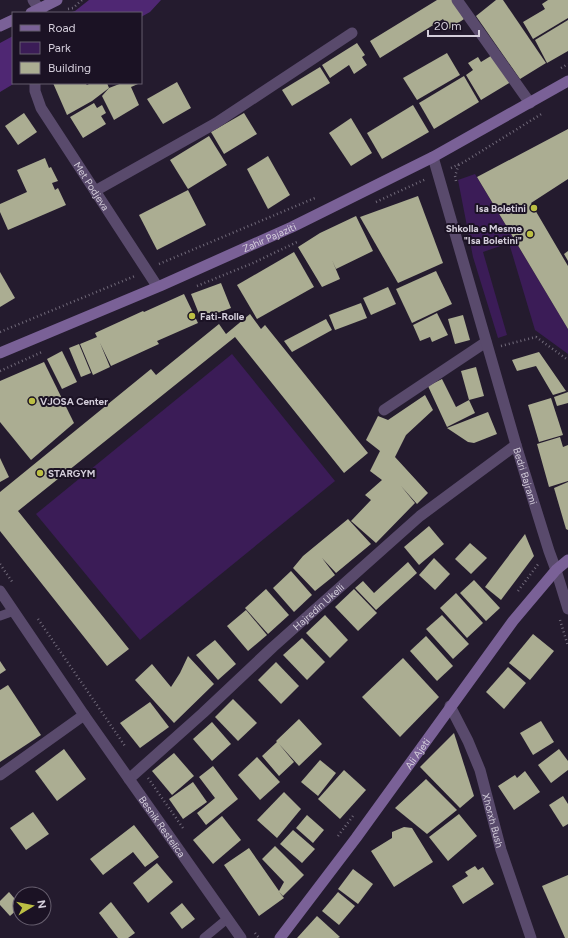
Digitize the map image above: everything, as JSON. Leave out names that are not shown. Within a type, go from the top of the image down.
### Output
[{"type":"main road","points":[[38,12],[56,0]]},
{"type":"main road","points":[[0,26],[12,20]]},
{"type":"main road","name":"Zahir Pajaziti","points":[[0,353],[292,227],[433,157],[568,81]]},
{"type":"main road","name":"Ali Ajeti","points":[[280,938],[356,838],[450,706],[513,621],[556,570],[568,560]]},
{"type":"street","points":[[33,0],[38,12]]},
{"type":"street","points":[[457,0],[530,103]]},
{"type":"street","points":[[95,191],[216,123],[352,33]]},
{"type":"street","name":"Met Podjeva","points":[[35,84],[36,96],[41,108],[157,286]]},
{"type":"street","name":"Bedri Bajrami","points":[[433,157],[516,446],[568,609]]},
{"type":"street","points":[[384,410],[487,345]]},
{"type":"street","name":"Hajredin Ukelli","points":[[129,779],[203,713],[273,647],[420,516],[516,446]]},
{"type":"street","name":"Besnik Restelica","points":[[0,592],[84,715],[241,938]]},
{"type":"street","name":"Xhorxh Bush","points":[[450,706],[468,741],[480,770],[501,850],[531,938]]},
{"type":"street","points":[[0,775],[84,715]]},
{"type":"lane","points":[[0,616],[14,611]]},
{"type":"lane","points":[[204,938],[227,919]]},
{"type":"path","points":[[65,10],[72,8],[82,0]]},
{"type":"path","points":[[555,71],[568,64]]},
{"type":"path","points":[[0,332],[316,198]]},
{"type":"path","points":[[487,345],[536,337],[568,360]]},
{"type":"path","points":[[531,573],[540,561]]},
{"type":"path","points":[[0,564],[13,583]]},
{"type":"path","points":[[35,615],[127,750]]},
{"type":"path","points":[[146,775],[187,834]]},
{"type":"path","points":[[255,932],[259,938]]},
{"type":"green space","points":[[475,174],[568,329],[568,354],[535,330],[509,243],[483,252],[507,335],[498,338],[473,257],[458,180]]},
{"type":"green space","points":[[232,354],[335,481],[140,640],[36,514]]},
{"type":"shaded area","points":[[89,0],[161,0],[150,12],[142,16],[142,12],[72,12]]},
{"type":"shaded area","points":[[12,37],[12,84],[13,84],[0,92],[0,43]]},
{"type":"building","points":[[437,0],[453,0],[464,19],[449,29],[443,19],[380,58],[370,41]]},
{"type":"building","points":[[496,0],[503,0],[546,63],[520,79],[476,16]]},
{"type":"building","points":[[548,0],[568,0],[568,18],[533,39],[523,22],[545,9],[542,4]]},
{"type":"building","points":[[568,20],[568,51],[547,63],[535,40]]},
{"type":"building","points":[[357,43],[365,55],[362,57],[367,65],[354,74],[349,65],[330,78],[322,65]]},
{"type":"building","points":[[447,53],[460,75],[417,100],[403,78]]},
{"type":"building","points":[[494,54],[511,82],[481,100],[466,75],[473,70],[468,63],[478,57],[481,62]]},
{"type":"building","points":[[320,67],[330,83],[292,106],[282,90]]},
{"type":"building","points":[[464,76],[479,102],[434,129],[419,103]]},
{"type":"building","points":[[177,82],[191,108],[163,124],[147,99]]},
{"type":"building","points":[[53,84],[107,84],[109,88],[92,101],[67,115]]},
{"type":"building","points":[[119,84],[138,84],[131,87],[139,105],[114,120],[102,96],[109,88]]},
{"type":"building","points":[[94,103],[97,108],[102,105],[106,113],[101,116],[106,124],[83,138],[70,117]]},
{"type":"building","points":[[413,105],[429,132],[382,159],[367,133]]},
{"type":"building","points":[[24,113],[37,132],[18,145],[5,126]]},
{"type":"building","points":[[244,113],[257,134],[224,154],[211,132]]},
{"type":"building","points":[[351,118],[372,153],[351,166],[329,133]]},
{"type":"building","name":"Shkolla e Mesme \"Isa Boletini\"","points":[[568,129],[568,179],[531,203],[568,266],[568,329],[477,177]]},
{"type":"building","points":[[209,136],[227,165],[188,189],[170,160]]},
{"type":"building","points":[[268,156],[290,195],[268,209],[247,169]]},
{"type":"building","points":[[45,158],[49,168],[51,167],[58,181],[52,183],[55,190],[58,188],[66,205],[8,230],[0,212],[0,204],[27,192],[17,170]]},
{"type":"building","points":[[188,190],[206,225],[157,250],[139,215]]},
{"type":"building","points":[[418,196],[443,263],[398,283],[360,217]]},
{"type":"building","points":[[356,216],[373,251],[336,269],[332,260],[340,279],[322,287],[298,247],[320,233]]},
{"type":"building","points":[[568,251],[568,261],[564,254]]},
{"type":"building","points":[[294,252],[314,287],[257,319],[237,285]]},
{"type":"building","points":[[436,271],[452,304],[412,323],[396,289]]},
{"type":"building","points":[[0,272],[15,298],[0,307]]},
{"type":"building","points":[[221,283],[231,308],[201,319],[191,294]]},
{"type":"building","points":[[388,287],[396,304],[371,315],[363,298]]},
{"type":"building","points":[[184,294],[198,323],[157,341],[159,344],[111,366],[100,343],[110,367],[93,375],[80,344],[97,337],[95,333]]},
{"type":"building","points":[[361,303],[367,318],[335,330],[329,315]]},
{"type":"building","points":[[437,313],[448,335],[432,342],[430,337],[420,341],[413,325]]},
{"type":"building","points":[[250,314],[261,329],[265,325],[368,453],[344,473],[235,337],[18,511],[129,649],[107,666],[0,531],[0,492],[151,369],[156,375],[219,324],[226,334]]},
{"type":"building","points":[[463,315],[470,340],[455,344],[448,319]]},
{"type":"building","points":[[326,319],[332,330],[292,352],[284,341]]},
{"type":"building","points":[[79,344],[91,373],[81,377],[69,348]]},
{"type":"building","points":[[62,351],[77,382],[62,389],[47,359]]},
{"type":"building","points":[[539,352],[566,391],[553,395],[536,366],[517,371],[512,360]]},
{"type":"building","name":"VJOSA Center","points":[[44,362],[74,423],[31,460],[0,422],[0,381]]},
{"type":"building","points":[[476,367],[484,396],[469,400],[461,371]]},
{"type":"building","points":[[442,379],[456,407],[469,400],[475,413],[447,427],[428,386]]},
{"type":"building","points":[[568,392],[568,403],[557,406],[554,397]]},
{"type":"building","points":[[425,395],[433,410],[406,435],[395,457],[428,493],[417,504],[401,486],[415,503],[376,543],[351,521],[371,500],[365,495],[382,480],[370,471],[380,451],[366,440],[378,416],[388,420]]},
{"type":"building","points":[[551,398],[563,435],[539,442],[528,405]]},
{"type":"building","points":[[488,412],[497,434],[474,443],[468,442],[447,428]]},
{"type":"building","points":[[560,437],[563,447],[568,445],[568,481],[549,487],[537,444]]},
{"type":"building","points":[[0,458],[9,477],[0,482]]},
{"type":"building","points":[[568,482],[568,530],[566,529],[554,488]]},
{"type":"building","points":[[348,519],[371,544],[336,573],[322,558],[335,575],[315,591],[293,568],[303,556]]},
{"type":"building","points":[[429,526],[444,544],[419,565],[404,547]]},
{"type":"building","points":[[525,534],[534,556],[501,600],[485,587]]},
{"type":"building","points":[[470,543],[487,558],[471,574],[455,559]]},
{"type":"building","points":[[434,558],[450,574],[435,590],[419,575]]},
{"type":"building","points":[[408,562],[417,573],[376,610],[355,588],[363,581],[374,593]]},
{"type":"building","points":[[291,571],[312,595],[294,612],[273,588]]},
{"type":"building","points":[[474,580],[500,608],[486,621],[460,593]]},
{"type":"building","points":[[266,589],[289,615],[268,634],[245,608]]},
{"type":"building","points":[[354,589],[377,613],[358,631],[335,607]]},
{"type":"building","points":[[456,593],[483,623],[467,638],[440,608]]},
{"type":"building","points":[[246,610],[267,635],[248,651],[227,626]]},
{"type":"building","points":[[325,615],[348,640],[330,658],[306,633]]},
{"type":"building","points":[[442,615],[469,644],[453,659],[426,629]]},
{"type":"building","points":[[533,634],[554,651],[530,680],[509,663]]},
{"type":"building","points":[[426,636],[453,666],[437,681],[410,651]]},
{"type":"building","points":[[302,638],[325,662],[307,680],[283,655]]},
{"type":"building","points":[[215,640],[236,664],[218,680],[196,655]]},
{"type":"building","points":[[188,656],[214,684],[174,723],[135,680],[152,664],[171,687]]},
{"type":"building","points":[[403,658],[439,697],[400,737],[362,697]]},
{"type":"building","points":[[0,661],[6,670],[0,674]]},
{"type":"building","points":[[276,662],[299,686],[281,704],[258,680]]},
{"type":"building","points":[[508,667],[526,683],[504,709],[486,692]]},
{"type":"building","points":[[8,685],[41,735],[0,762],[0,690]]},
{"type":"building","points":[[233,699],[257,723],[238,741],[215,717]]},
{"type":"building","points":[[150,702],[169,727],[140,748],[120,723]]},
{"type":"building","points":[[299,719],[322,744],[299,766],[279,744],[294,762],[279,776],[262,756]]},
{"type":"building","points":[[541,721],[554,742],[533,755],[520,733]]},
{"type":"building","points":[[212,722],[231,744],[212,761],[193,739]]},
{"type":"building","points":[[454,733],[474,796],[460,808],[420,767]]},
{"type":"building","points":[[64,749],[86,779],[57,801],[35,771]]},
{"type":"building","points":[[559,749],[568,761],[568,770],[551,783],[538,765]]},
{"type":"building","points":[[174,753],[194,776],[172,795],[152,771]]},
{"type":"building","points":[[257,757],[280,782],[260,800],[238,775]]},
{"type":"building","points":[[320,760],[336,773],[318,796],[301,782]]},
{"type":"building","points":[[213,766],[238,799],[206,825],[197,813],[215,798],[199,777]]},
{"type":"building","points":[[344,770],[366,790],[340,819],[318,799]]},
{"type":"building","points":[[525,771],[540,792],[514,810],[498,786],[515,775],[517,778]]},
{"type":"building","points":[[426,779],[457,810],[427,834],[395,808]]},
{"type":"building","points":[[193,782],[207,802],[183,819],[169,799]]},
{"type":"building","points":[[284,792],[301,809],[277,838],[257,820]]},
{"type":"building","points":[[563,796],[568,804],[568,824],[563,827],[549,805]]},
{"type":"building","points":[[33,812],[49,834],[26,850],[10,828]]},
{"type":"building","points":[[459,814],[477,836],[448,861],[429,837]]},
{"type":"building","points":[[307,815],[324,830],[313,843],[296,828]]},
{"type":"building","points":[[222,816],[241,840],[213,864],[193,840]]},
{"type":"building","points":[[134,825],[159,857],[145,867],[133,852],[103,875],[90,859]]},
{"type":"building","points":[[404,827],[412,828],[433,862],[394,887],[371,851],[392,838],[392,832]]},
{"type":"building","points":[[293,830],[315,849],[302,863],[280,844]]},
{"type":"building","points":[[275,846],[304,875],[283,896],[279,892],[284,898],[259,916],[224,865],[249,848],[279,891],[284,882],[262,859]]},
{"type":"building","points":[[157,863],[173,882],[148,903],[133,883]]},
{"type":"building","points":[[475,866],[478,870],[483,867],[494,884],[463,904],[452,886],[468,876],[465,872]]},
{"type":"building","points":[[353,869],[373,884],[358,904],[338,889]]},
{"type":"building","points":[[568,875],[568,938],[565,938],[542,886]]},
{"type":"building","points":[[9,892],[12,896],[12,914],[10,916],[0,905],[0,901]]},
{"type":"building","points":[[338,892],[355,906],[339,925],[322,911]]},
{"type":"building","points":[[111,902],[135,933],[128,938],[118,938],[99,913]]},
{"type":"building","points":[[182,903],[195,919],[182,929],[170,913]]},
{"type":"building","points":[[317,916],[340,937],[297,938]]},
{"type":"place","name":"Isa Boletini","points":[[534,208]]},
{"type":"place","name":"Shkolla e Mesme \"Isa Boletini\"","points":[[530,234]]},
{"type":"place","name":"Fati-Rolle","points":[[192,316]]},
{"type":"place","name":"VJOSA Center","points":[[32,401]]},
{"type":"place","name":"STARGYM","points":[[40,473]]}]
